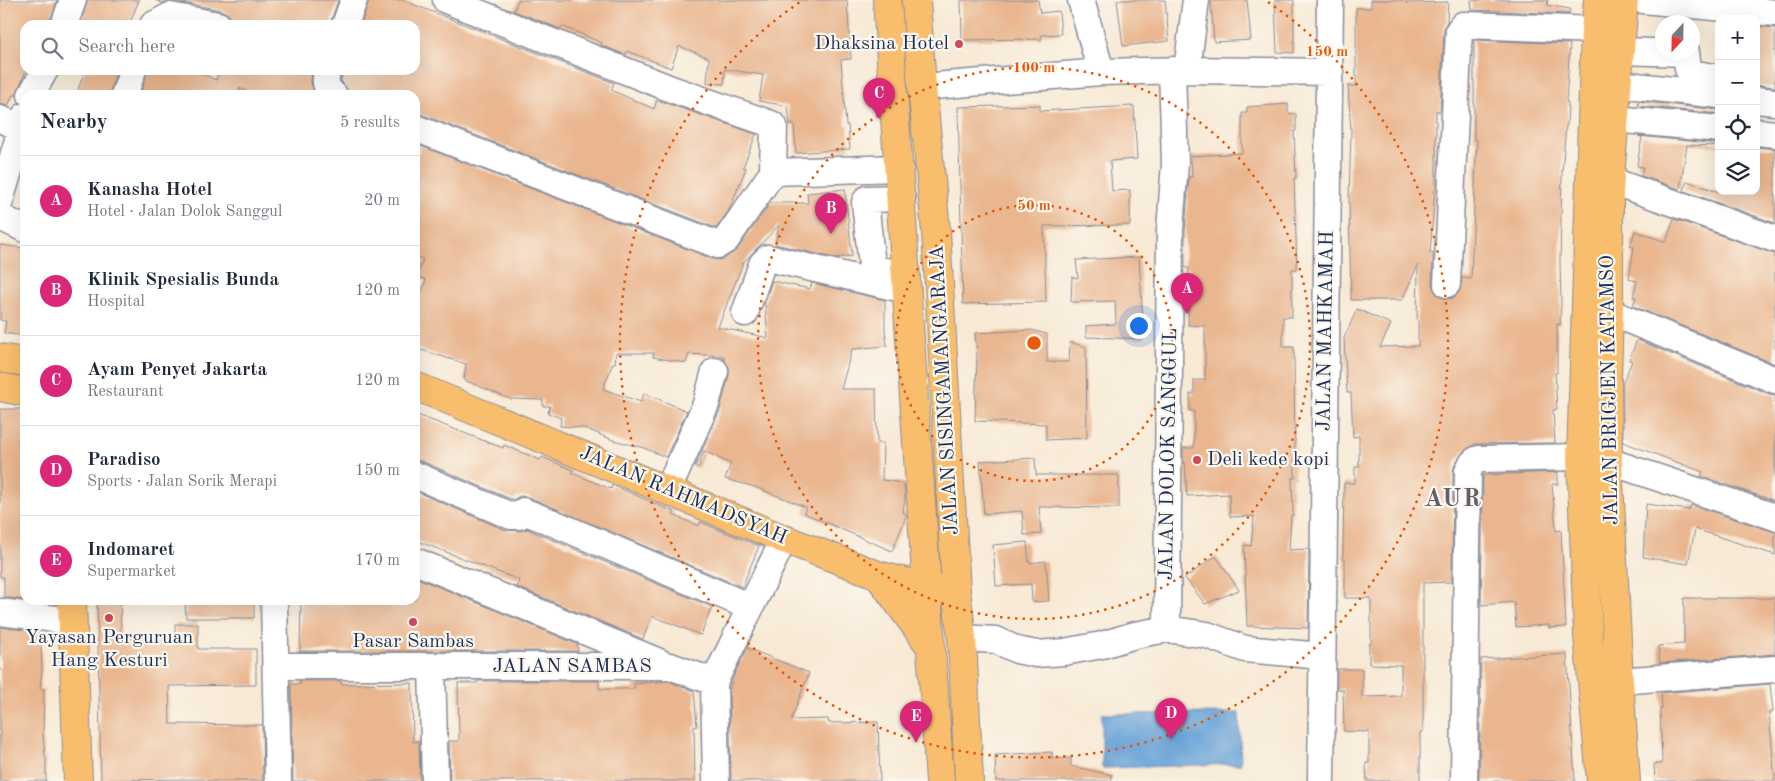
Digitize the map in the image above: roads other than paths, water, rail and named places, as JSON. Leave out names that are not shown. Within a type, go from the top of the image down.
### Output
[{"type":"main road","name":"JALAN SISINGAMANGARAJA","points":[[916,0],[922,87],[936,231],[956,591],[962,638],[969,781]]},
{"type":"main road","name":"JALAN BRIGJEN KATAMSO","points":[[1598,0],[1595,30],[1581,457],[1588,635],[1601,781]]},
{"type":"main road","name":"JALAN BRIGJEN KATAMSO","points":[[1624,0],[1609,180],[1610,312],[1607,377],[1608,461],[1626,781]]},
{"type":"main road","name":"JALAN SISINGAMANGARAJA","points":[[885,1],[900,168],[940,781]]},
{"type":"main road","points":[[0,358],[20,361]]},
{"type":"main road","points":[[0,387],[20,391]]},
{"type":"main road","name":"JALAN RAHMADSYAH","points":[[420,388],[784,539],[878,575],[926,588],[956,591]]},
{"type":"main road","points":[[1581,457],[1608,461]]},
{"type":"main road","points":[[878,575],[932,648]]},
{"type":"main road","points":[[72,611],[78,781]]},
{"type":"main road","points":[[938,750],[967,750]]},
{"type":"street","points":[[66,20],[73,0]]},
{"type":"street","points":[[346,20],[354,0]]},
{"type":"street","points":[[420,130],[718,245],[726,240],[773,172],[774,126],[771,124],[674,90],[446,0]]},
{"type":"street","points":[[1081,0],[1101,72]]},
{"type":"street","name":"JALAN DOLOK SANGGUL","points":[[1167,629],[1170,230],[1179,70],[1196,0]]},
{"type":"street","name":"JALAN MAHKAMAH","points":[[1321,781],[1330,0]]},
{"type":"street","points":[[1643,0],[1688,14],[1775,13]]},
{"type":"street","points":[[162,20],[170,16],[191,20]]},
{"type":"street","points":[[1446,284],[1459,30],[1467,25],[1595,30]]},
{"type":"street","points":[[1619,51],[1655,52]]},
{"type":"street","points":[[1687,60],[1688,69],[1691,73],[1715,77]]},
{"type":"street","points":[[922,87],[1101,72],[1179,70],[1330,72]]},
{"type":"street","points":[[34,90],[42,75]]},
{"type":"street","points":[[126,90],[131,75]]},
{"type":"street","points":[[1618,84],[1715,96]]},
{"type":"street","points":[[1760,100],[1775,102]]},
{"type":"street","points":[[1615,119],[1715,129]]},
{"type":"street","points":[[0,201],[16,121]]},
{"type":"street","points":[[1760,132],[1775,134]]},
{"type":"street","points":[[773,172],[900,168]]},
{"type":"street","points":[[1609,180],[1775,239]]},
{"type":"street","points":[[902,198],[867,199],[865,202],[873,268],[906,282]]},
{"type":"street","points":[[0,217],[20,227]]},
{"type":"street","points":[[745,313],[762,264],[768,258],[906,282]]},
{"type":"street","points":[[1610,312],[1775,380]]},
{"type":"street","points":[[668,490],[706,404],[715,371]]},
{"type":"street","points":[[1464,781],[1468,471],[1476,459],[1581,457]]},
{"type":"street","points":[[1608,461],[1775,517]]},
{"type":"street","points":[[420,477],[510,516],[518,516],[523,511],[551,522],[750,607]]},
{"type":"street","points":[[716,781],[714,682],[784,539]]},
{"type":"street","points":[[420,563],[670,666]]},
{"type":"street","points":[[274,605],[278,781]]},
{"type":"street","points":[[0,612],[72,611]]},
{"type":"street","points":[[962,638],[996,640],[1017,650],[1036,654],[1102,646],[1134,635],[1167,629],[1207,635],[1245,649],[1322,656]]},
{"type":"street","name":"JALAN SAMBAS","points":[[277,666],[670,666],[714,682]]},
{"type":"street","points":[[432,667],[435,781]]},
{"type":"street","points":[[1619,681],[1775,669]]},
{"type":"water","points":[[1239,713],[1241,764],[1102,768],[1102,714]]},
{"type":"place","name":"Dhaksina Hotel","points":[[959,44]]},
{"type":"place","name":"Ayam Penyet Jakarta","points":[[879,119]]},
{"type":"place","name":"Klinik Spesialis Bunda","points":[[831,234]]},
{"type":"place","name":"Kanasha Hotel","points":[[1187,314]]},
{"type":"place","name":"Deli kede kopi","points":[[1197,460]]},
{"type":"place","name":"Yayasan Perguruan Hang Kesturi","points":[[109,618]]},
{"type":"place","name":"Pasar Sambas","points":[[413,622]]},
{"type":"place","name":"Paradiso","points":[[1171,739]]},
{"type":"place","name":"Indomaret","points":[[916,742]]},
{"type":"district","name":"AUR","points":[[1453,499]]}]
